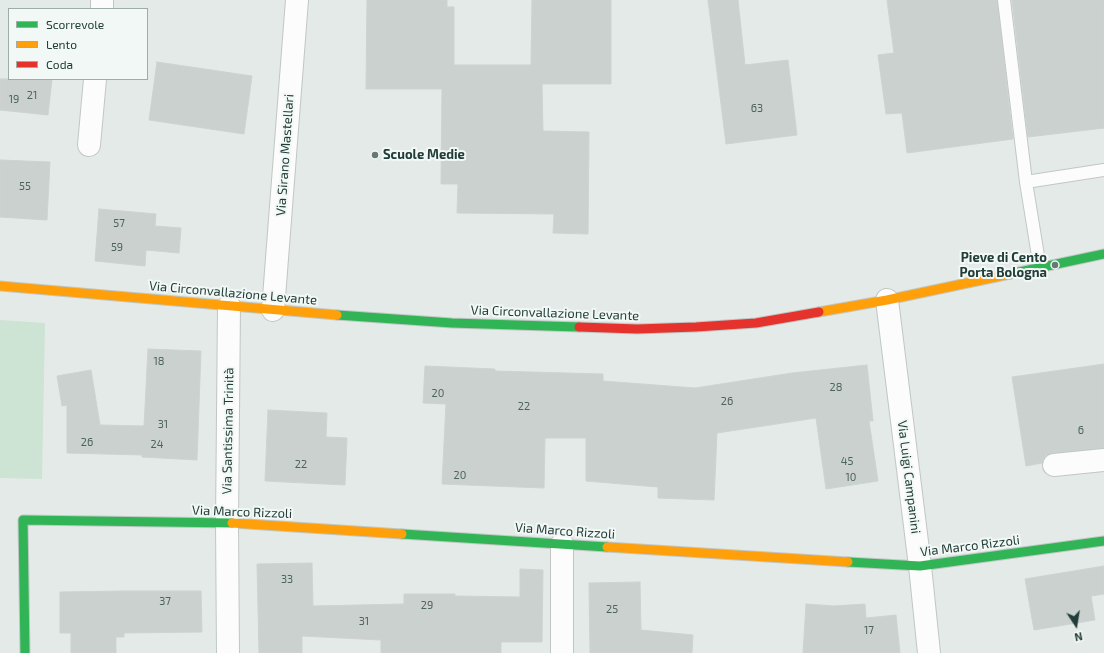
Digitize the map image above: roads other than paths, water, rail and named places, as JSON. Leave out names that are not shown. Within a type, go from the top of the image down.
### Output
[{"type":"street","name":"Via Sirano Mastellari","points":[[273,310],[297,0]]},
{"type":"street","points":[[89,145],[95,80]]},
{"type":"street","name":"Via Circonvallazione Levante","points":[[0,286],[273,310],[452,323],[637,329],[696,328],[756,322],[887,300],[1104,254]]},
{"type":"street","name":"Via Luigi Campanini","points":[[887,300],[920,566],[929,653]]},
{"type":"street","name":"Via Santissima Trinità","points":[[228,653],[227,522],[229,306]]},
{"type":"street","points":[[1054,466],[1104,460]]},
{"type":"street","name":"Via Marco Rizzoli","points":[[24,653],[23,520],[227,522],[920,566],[1104,541]]},
{"type":"street","points":[[562,544],[562,653]]},
{"type":"lane","points":[[1004,0],[1026,182],[1040,268]]},
{"type":"lane","points":[[1026,182],[1104,170]]},
{"type":"place","name":"Scuole Medie","points":[[375,155]]},
{"type":"place","name":"Pieve di Cento Porta Bologna","points":[[1055,265]]}]
